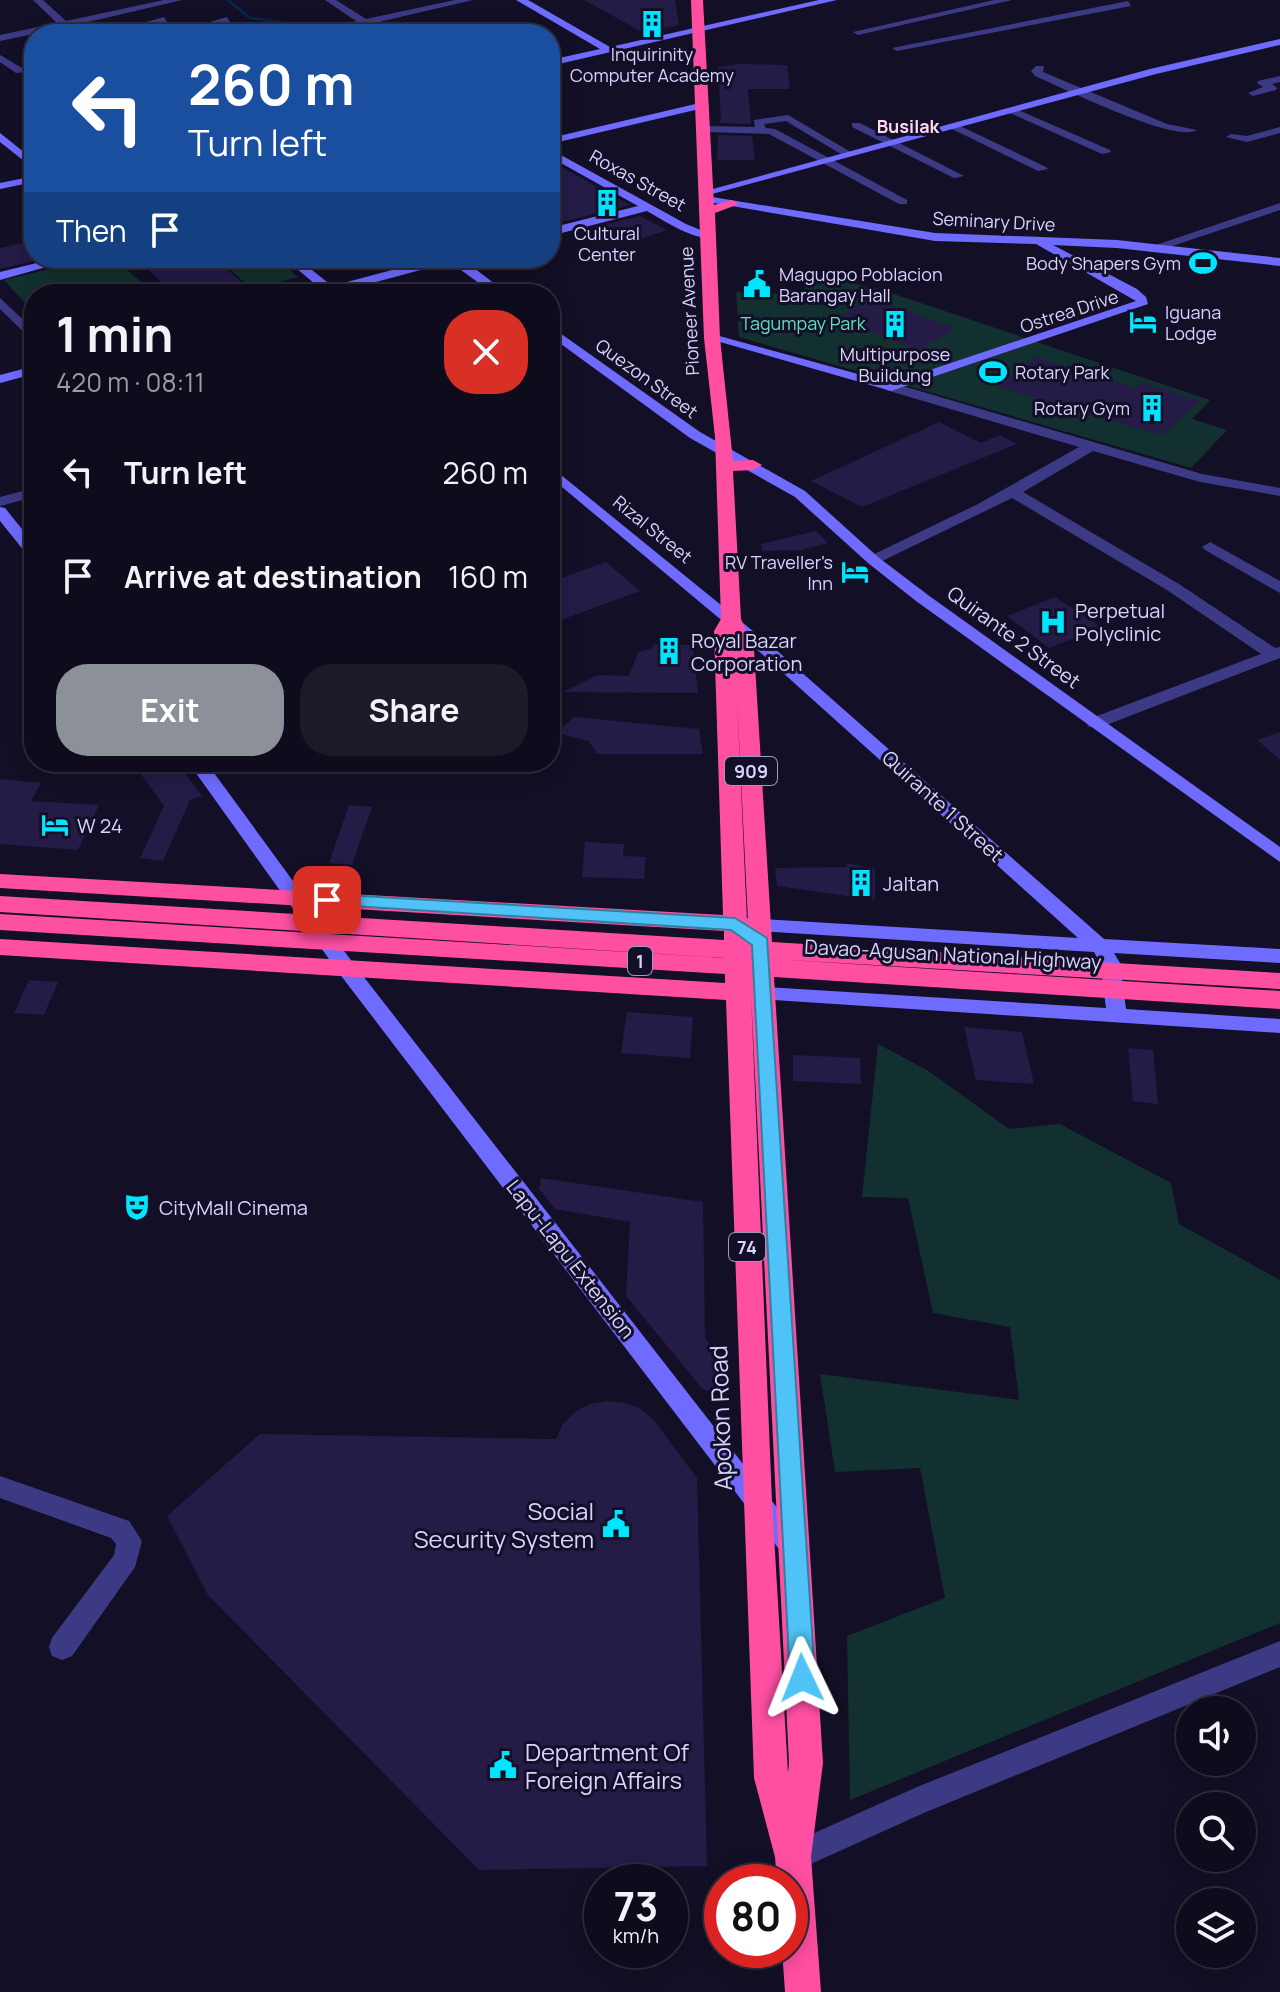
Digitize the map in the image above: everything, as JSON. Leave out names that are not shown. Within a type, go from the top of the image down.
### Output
[{"type":"highway","name":"Pioneer Avenue","points":[[697,0],[712,338],[724,459],[731,619],[744,649],[760,934],[750,984]]},
{"type":"highway","points":[[708,201],[732,204]]},
{"type":"highway","points":[[724,459],[753,465]]},
{"type":"highway","name":"Pioneer Avenue","points":[[731,619],[724,631],[735,932],[750,984]]},
{"type":"highway","name":"1","points":[[0,881],[296,898],[735,932]]},
{"type":"highway","name":"Davao-Agusan National Highway","points":[[0,904],[1280,981]]},
{"type":"highway","name":"Davao-Agusan National Highway","points":[[0,922],[1280,1000]]},
{"type":"highway","name":"Davao-Agusan National Highway","points":[[735,932],[1112,958]]},
{"type":"highway","name":"Davao-Agusan National Highway","points":[[0,947],[346,968],[750,984],[1121,1004]]},
{"type":"highway","name":"Apokon Road","points":[[750,984],[757,1501],[771,1778],[793,1857],[803,1992]]},
{"type":"highway","name":"Apokon Road","points":[[750,984],[795,1551],[806,1763],[793,1857]]},
{"type":"street","points":[[38,0],[60,24],[177,0]]},
{"type":"street","points":[[330,0],[364,22]]},
{"type":"street","points":[[424,0],[436,7]]},
{"type":"street","points":[[355,24],[468,0]]},
{"type":"street","points":[[521,0],[609,50]]},
{"type":"street","points":[[560,61],[832,0]]},
{"type":"street","points":[[858,32],[1007,0]]},
{"type":"street","points":[[991,1],[1051,27]]},
{"type":"street","points":[[897,48],[1128,4]]},
{"type":"street","points":[[141,8],[172,24]]},
{"type":"street","points":[[147,24],[164,20]]},
{"type":"street","points":[[212,24],[227,20]]},
{"type":"street","points":[[0,38],[24,32]]},
{"type":"street","points":[[708,201],[848,154],[956,127],[1078,91],[1280,42]]},
{"type":"street","points":[[0,58],[20,71],[24,70]]},
{"type":"street","points":[[1040,68],[1036,71],[1039,74],[1131,113],[1173,130],[1192,130]]},
{"type":"street","points":[[1253,93],[1277,85]]},
{"type":"street","points":[[560,139],[704,105]]},
{"type":"street","points":[[1014,111],[1106,152]]},
{"type":"street","points":[[1131,113],[1112,119],[1143,132]]},
{"type":"street","points":[[761,129],[758,124],[761,121],[788,118],[848,154]]},
{"type":"street","points":[[856,125],[958,176]]},
{"type":"street","points":[[956,127],[1042,169]]},
{"type":"street","points":[[705,129],[761,129],[777,134],[903,202]]},
{"type":"street","points":[[1231,137],[1247,139],[1280,130]]},
{"type":"street","points":[[0,136],[24,157]]},
{"type":"street","name":"Roxas Street","points":[[560,158],[648,207],[709,236]]},
{"type":"street","points":[[0,186],[24,181]]},
{"type":"street","name":"Seminary Drive","points":[[732,204],[913,234],[1156,247],[1280,262]]},
{"type":"street","points":[[1156,247],[1280,206]]},
{"type":"street","points":[[560,229],[648,207]]},
{"type":"street","name":"Ostrea Drive","points":[[891,387],[1142,304],[1133,292],[1039,242]]},
{"type":"street","points":[[0,276],[32,268]]},
{"type":"street","points":[[301,268],[317,284]]},
{"type":"street","points":[[359,284],[416,268]]},
{"type":"street","points":[[466,268],[488,284]]},
{"type":"street","points":[[0,302],[24,327]]},
{"type":"street","points":[[712,338],[1228,485],[1280,492]]},
{"type":"street","name":"Quezon Street","points":[[560,344],[724,459]]},
{"type":"street","points":[[0,379],[24,373]]},
{"type":"street","points":[[873,560],[965,519],[1089,447]]},
{"type":"street","name":"Quirante 2 Street","points":[[753,465],[800,494],[873,560],[1280,856]]},
{"type":"street","name":"Rizal Street","points":[[560,478],[731,619]]},
{"type":"street","points":[[1014,493],[1126,558],[1276,653]]},
{"type":"street","points":[[0,502],[24,495]]},
{"type":"street","points":[[0,511],[24,541]]},
{"type":"street","points":[[1210,547],[1280,588]]},
{"type":"street","name":"Quirante 1 Street","points":[[731,619],[1112,958]]},
{"type":"street","points":[[1095,723],[1276,653]]},
{"type":"street","name":"Lapu-Lapu Extension","points":[[204,772],[346,968],[795,1551]]},
{"type":"street","points":[[1280,956],[1112,958],[1121,1004],[1280,1026]]},
{"type":"street","points":[[0,1487],[120,1529],[129,1541],[126,1559],[62,1647]]},
{"type":"street","points":[[793,1857],[917,1801],[1280,1654]]},
{"type":"green space","points":[[53,268],[126,268],[142,284],[24,284],[24,302],[4,280]]},
{"type":"green space","points":[[228,268],[288,268],[298,277],[271,284],[246,284]]},
{"type":"green space","name":"Rotary Park","points":[[828,276],[871,288],[852,301],[876,288],[1210,400],[1192,419],[1227,430],[1191,468],[739,337],[736,292],[793,294]]},
{"type":"green space","points":[[878,1044],[927,1070],[1009,1129],[1060,1124],[1171,1183],[1179,1224],[1280,1280],[1280,1623],[850,1800],[847,1636],[945,1598],[920,1468],[835,1472],[820,1374],[1019,1400],[1010,1327],[933,1313],[908,1198],[862,1197]]},
{"type":"building","points":[[584,0],[675,0],[679,25],[642,32]]},
{"type":"building","points":[[738,64],[787,65],[790,89],[748,89],[751,124],[719,123],[718,67]]},
{"type":"building","points":[[718,135],[752,136],[755,160],[717,160]]},
{"type":"building","name":"Cultural Center","points":[[560,166],[630,205],[560,222]]},
{"type":"building","points":[[640,216],[667,230],[638,240],[619,230],[612,232],[600,226]]},
{"type":"building","points":[[24,242],[24,263],[0,269],[0,248]]},
{"type":"building","points":[[147,268],[226,268],[244,284],[163,284]]},
{"type":"building","name":"Multipurpose Buildung","points":[[872,298],[956,328],[919,350],[835,319]]},
{"type":"building","points":[[1035,357],[1136,388],[1142,383],[1200,401],[1162,435],[998,387]]},
{"type":"building","points":[[939,422],[981,443],[1000,435],[1017,444],[862,507],[811,481]]},
{"type":"building","points":[[816,531],[828,543],[801,550],[762,551],[761,544]]},
{"type":"building","points":[[606,562],[640,591],[560,620],[560,578]]},
{"type":"building","name":"Perpetual Polyclinic","points":[[1055,597],[1101,627],[1049,648],[1007,616]]},
{"type":"building","points":[[653,644],[693,645],[698,693],[563,692],[598,675],[629,676],[638,652],[652,649]]},
{"type":"building","points":[[574,717],[699,729],[703,754],[597,754],[589,741],[560,734],[560,729]]},
{"type":"building","points":[[1280,732],[1280,760],[1257,740]]},
{"type":"building","points":[[139,772],[184,772],[202,796],[190,800],[163,861],[140,858],[164,806]]},
{"type":"building","name":"W 24","points":[[0,779],[41,783],[31,801],[99,805],[78,850],[0,844]]},
{"type":"building","points":[[349,805],[372,807],[352,865],[329,863]]},
{"type":"building","points":[[585,842],[624,844],[623,856],[646,857],[644,879],[582,877]]},
{"type":"building","points":[[847,863],[875,869],[875,900],[777,886],[775,868],[847,867]]},
{"type":"building","points":[[29,980],[58,982],[44,1015],[14,1013]]},
{"type":"building","points":[[627,1012],[693,1017],[690,1058],[621,1053]]},
{"type":"building","points":[[964,1027],[1022,1032],[1034,1084],[976,1080]]},
{"type":"building","points":[[1128,1048],[1153,1050],[1158,1104],[1133,1101]]},
{"type":"building","points":[[793,1055],[860,1058],[861,1084],[793,1081]]},
{"type":"building","points":[[541,1178],[703,1202],[705,1337],[724,1369],[725,1379],[718,1389],[706,1391],[701,1387],[626,1296],[630,1222],[555,1209],[539,1189]]},
{"type":"building","points":[[607,1401],[641,1409],[654,1420],[697,1478],[707,1864],[584,1864],[584,1868],[479,1870],[208,1595],[167,1516],[260,1434],[556,1439],[563,1424],[575,1412],[590,1404]]},
{"type":"waterway","points":[[228,0],[250,18],[285,23]]},
{"type":"place","name":"Inquirinity Computer Academy","points":[[652,24]]},
{"type":"place","name":"Cultural Center","points":[[607,203]]},
{"type":"place","name":"Body Shapers Gym","points":[[1203,263]]},
{"type":"place","name":"Magugpo Poblacion Barangay Hall","points":[[757,284]]},
{"type":"place","name":"Iguana Lodge","points":[[1143,322]]},
{"type":"place","name":"Multipurpose Buildung","points":[[895,324]]},
{"type":"place","name":"Rotary Park","points":[[993,372]]},
{"type":"place","name":"Rotary Gym","points":[[1152,408]]},
{"type":"place","name":"RV Traveller's Inn","points":[[855,572]]},
{"type":"place","name":"Perpetual Polyclinic","points":[[1053,622]]},
{"type":"place","name":"Royal Bazar Corporation","points":[[669,651]]},
{"type":"place","name":"W 24","points":[[55,825]]},
{"type":"place","name":"Jaltan","points":[[861,883]]},
{"type":"place","name":"CityMall Cinema","points":[[137,1207]]},
{"type":"place","name":"Social Security System","points":[[616,1524]]},
{"type":"place","name":"Department Of Foreign Affairs","points":[[503,1765]]},
{"type":"district","name":"Busilak","points":[[908,126]]},
{"type":"route","points":[[327,900],[735,924],[761,942],[802,1678]]},
{"type":"park label","name":"Tagumpay Park","points":[[803,323]]}]
